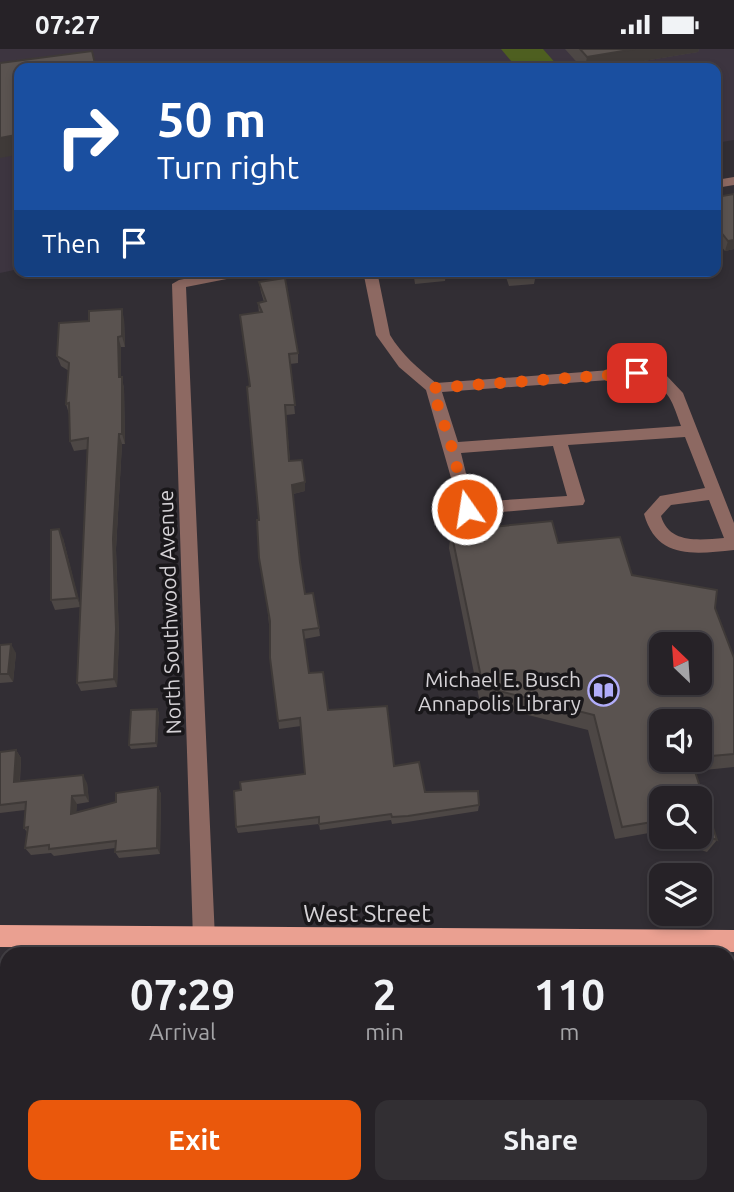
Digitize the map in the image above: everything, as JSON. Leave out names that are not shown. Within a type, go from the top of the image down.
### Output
[{"type":"main road","name":"West Street","points":[[0,936],[480,947],[734,941]]},
{"type":"street","name":"North Southwood Avenue","points":[[204,939],[179,284],[216,277]]},
{"type":"street","points":[[371,277],[383,335],[388,345],[404,364],[432,388],[452,448],[467,509],[577,501],[559,441]]},
{"type":"street","points":[[432,388],[648,374],[660,377],[676,393],[715,493],[734,544],[676,544],[664,538],[653,523],[652,514],[666,500],[715,493]]},
{"type":"street","points":[[452,448],[691,431]]},
{"type":"shaded area","points":[[0,49],[734,49],[734,140],[721,142],[721,63],[14,63],[14,270],[0,273]]},
{"type":"green space","points":[[501,49],[543,49],[555,63],[513,63]]},
{"type":"building","points":[[580,49],[635,49],[587,57]]},
{"type":"building","points":[[92,51],[95,63],[14,63],[14,156],[11,136],[0,138],[0,63]]},
{"type":"building","points":[[734,194],[734,240],[728,241],[721,232],[721,196]]},
{"type":"building","points":[[285,278],[298,353],[289,354],[295,405],[285,405],[289,461],[302,460],[305,482],[292,485],[305,594],[313,593],[319,628],[303,630],[309,673],[323,672],[328,710],[387,706],[394,766],[419,762],[425,792],[478,791],[479,805],[408,816],[392,817],[391,814],[319,824],[319,817],[236,827],[234,791],[241,790],[240,782],[305,774],[300,718],[278,721],[270,658],[270,621],[259,558],[259,520],[247,387],[250,386],[240,315],[262,312],[258,303],[266,301],[259,282]]},
{"type":"building","points":[[122,309],[122,336],[118,337],[119,377],[122,377],[122,434],[119,434],[113,539],[116,629],[114,679],[77,683],[88,438],[70,441],[69,403],[66,404],[69,363],[57,356],[59,323],[89,321],[89,311]]},
{"type":"building","name":"Michael E. Busch Annapolis Library","points":[[552,521],[558,543],[620,537],[632,575],[717,590],[715,608],[734,658],[734,754],[712,756],[712,709],[649,709],[649,772],[695,772],[700,786],[649,786],[649,822],[622,827],[594,715],[483,687],[451,531]]},
{"type":"building","points":[[59,529],[77,598],[51,600],[51,530]]},
{"type":"building","points":[[11,644],[8,674],[0,674],[0,645]]},
{"type":"building","points":[[157,709],[156,743],[129,745],[131,710]]},
{"type":"building","points":[[16,750],[14,782],[83,775],[85,795],[72,796],[71,814],[116,802],[116,793],[158,787],[157,848],[115,852],[116,841],[49,849],[49,845],[25,848],[28,827],[24,828],[26,802],[0,805],[0,752]]},
{"type":"building","name":"Michael E. Busch Annapolis Library","points":[[712,824],[717,840],[712,838]]},
{"type":"place","name":"Michael E. Busch Annapolis Library","points":[[604,691]]},
{"type":"route","points":[[467,509],[452,448],[432,388],[637,373]]}]
